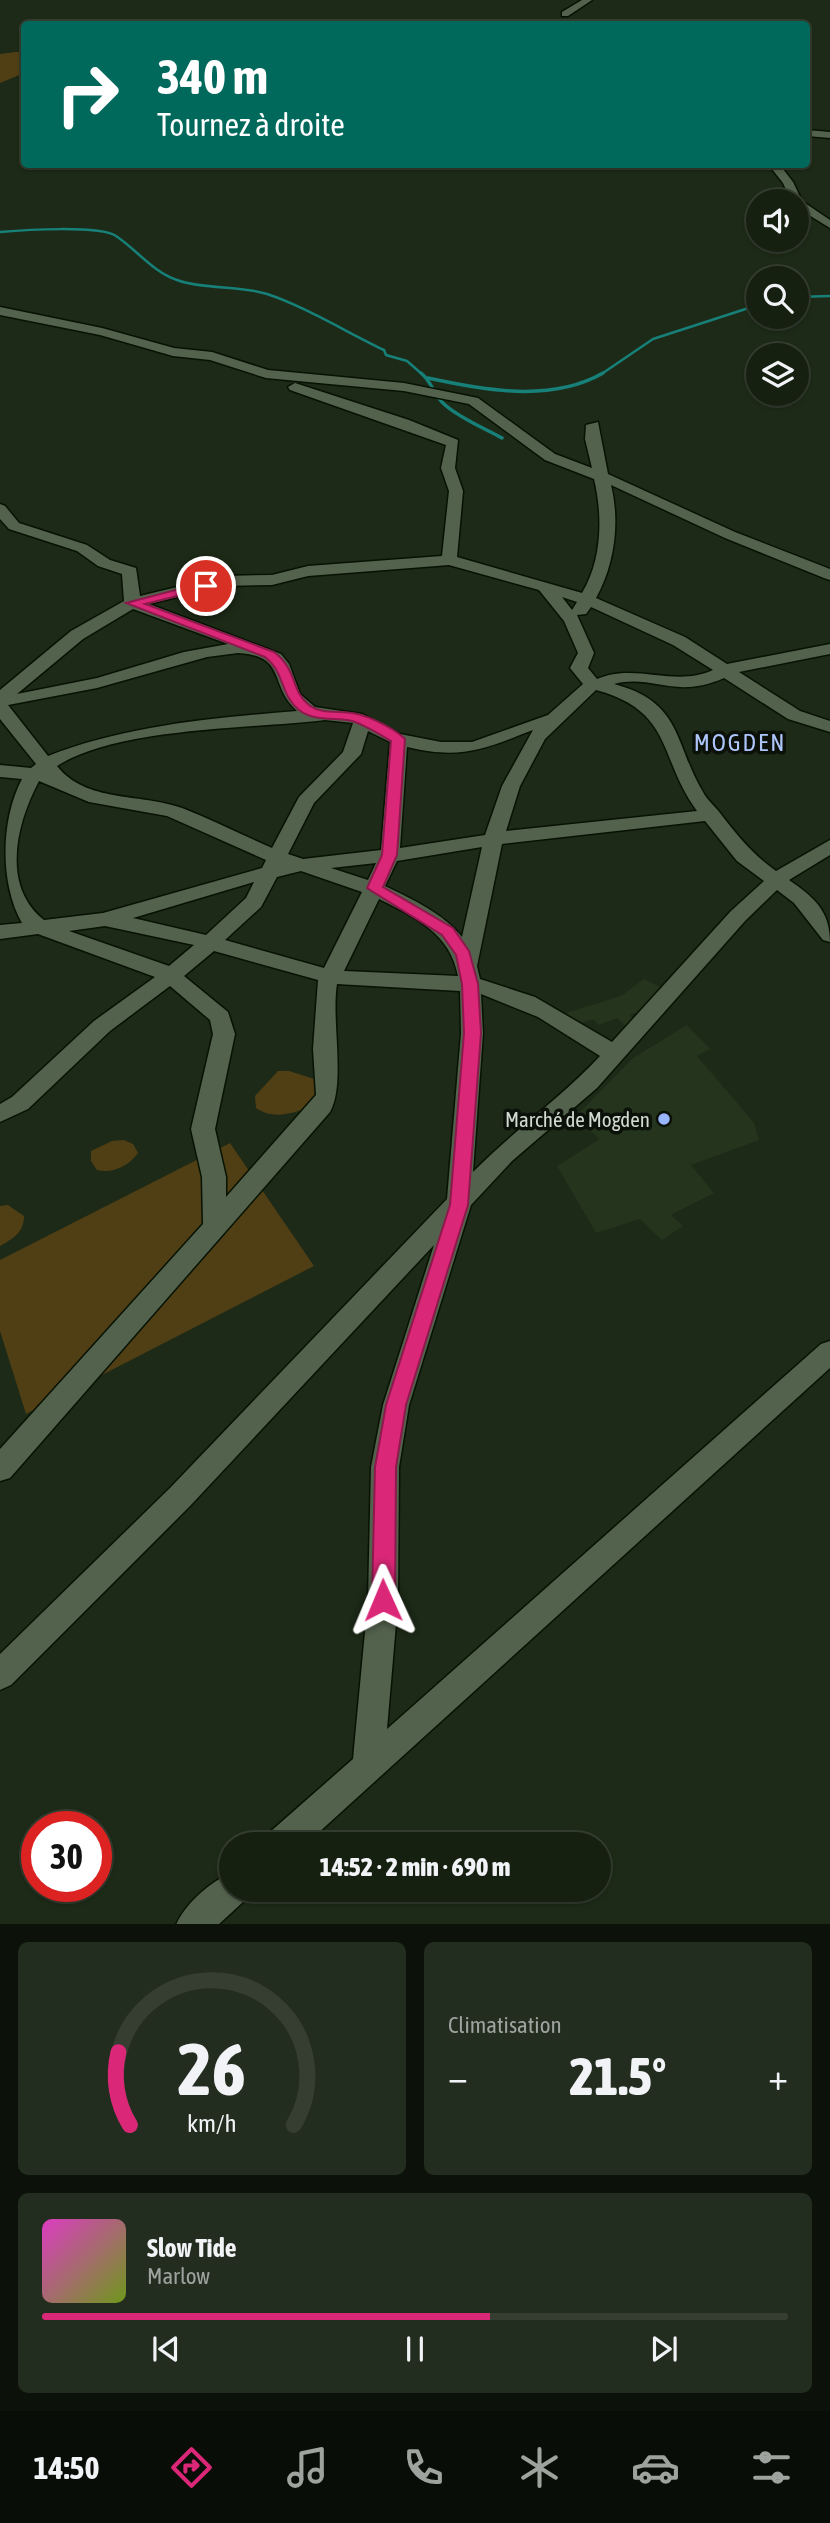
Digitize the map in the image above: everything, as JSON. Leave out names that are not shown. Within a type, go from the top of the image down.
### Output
[{"type":"street","points":[[563,0],[564,21]]},
{"type":"street","points":[[565,14],[588,0]]},
{"type":"street","points":[[810,133],[830,135]]},
{"type":"street","points":[[777,168],[793,190],[797,203],[830,225]]},
{"type":"street","points":[[0,311],[130,339],[173,352],[222,358],[453,443],[448,468],[456,491],[449,560]]},
{"type":"street","points":[[267,374],[348,384],[404,387],[473,401],[550,457],[635,489],[730,536],[830,575]]},
{"type":"street","points":[[574,625],[597,582],[607,543],[607,500],[592,439],[593,425]]},
{"type":"street","points":[[0,509],[14,526],[82,548],[104,563],[130,571],[132,603]]},
{"type":"street","points":[[0,700],[78,635],[132,603],[222,581],[272,580],[308,571],[449,560],[480,566],[545,589],[602,605],[668,636],[794,715],[830,727]]},
{"type":"street","points":[[545,589],[561,604],[574,625],[586,653],[579,668],[596,684],[648,708],[661,721],[670,733],[693,792],[744,857],[778,878],[801,898],[830,935]]},
{"type":"street","points":[[132,603],[255,649],[281,663],[296,702],[323,715]]},
{"type":"street","points":[[0,700],[106,681],[213,653],[255,649]]},
{"type":"street","points":[[468,975],[495,838],[525,757],[554,719],[596,684],[615,677],[634,677],[683,685],[707,680],[726,670],[830,649]]},
{"type":"street","points":[[0,707],[45,773],[73,790],[96,798],[144,804],[174,812],[274,864]]},
{"type":"street","points":[[0,771],[45,773],[112,740],[218,722],[345,716],[362,721],[398,739],[459,749],[474,747],[523,726],[554,719]]},
{"type":"street","points":[[0,1114],[20,1102],[74,1049],[213,942],[254,901],[306,801],[352,754],[362,721]]},
{"type":"street","points":[[0,1469],[322,1106],[327,1096],[324,996],[330,976],[359,912],[375,888],[390,855],[398,739]]},
{"type":"street","points":[[45,773],[8,839],[7,884],[13,901],[27,918],[41,928],[169,974],[220,1017],[224,1034],[207,1100],[203,1129],[214,1177],[215,1227]]},
{"type":"street","points":[[104,920],[274,864],[302,865],[390,855],[495,838],[712,815]]},
{"type":"street","points":[[0,1675],[180,1497],[350,1314],[459,1205],[504,1155],[589,1082],[738,916],[778,878],[830,846]]},
{"type":"street","points":[[302,865],[375,888],[407,905],[447,932],[459,945],[468,975],[472,1033],[459,1205],[396,1405],[385,1467],[383,1600],[368,1768]]},
{"type":"street","points":[[0,932],[104,920],[144,925],[213,942],[272,962],[330,976],[468,975],[552,1013],[615,1055]]},
{"type":"street","points":[[296,1832],[830,1352]]},
{"type":"street","points":[[192,1924],[219,1900]]},
{"type":"shaded area","points":[[21,51],[21,74],[0,83],[0,54]]},
{"type":"shaded area","points":[[644,979],[660,987],[643,1010],[630,1015],[635,1021],[627,1027],[617,1018],[599,1025],[593,1019],[576,1025],[566,1013],[621,996]]},
{"type":"shaded area","points":[[687,1025],[710,1049],[697,1056],[754,1123],[759,1140],[691,1165],[714,1193],[671,1215],[683,1226],[662,1240],[640,1219],[596,1233],[557,1166],[600,1139],[575,1117],[633,1058]]},
{"type":"shaded area","points":[[278,1071],[289,1071],[324,1082],[319,1103],[279,1115],[256,1108],[255,1096]]},
{"type":"shaded area","points":[[124,1140],[133,1144],[138,1153],[134,1158],[114,1170],[97,1170],[91,1161],[91,1151],[112,1141]]},
{"type":"shaded area","points":[[230,1143],[314,1266],[26,1414],[0,1331],[0,1260]]},
{"type":"shaded area","points":[[8,1205],[24,1216],[24,1222],[17,1234],[0,1246],[0,1206]]},
{"type":"waterway","points":[[0,232],[94,230],[116,236],[168,276],[188,283],[245,289],[281,299],[384,350],[386,355],[407,361],[423,375]]},
{"type":"waterway","points":[[809,297],[830,296]]},
{"type":"waterway","points":[[603,373],[653,339],[746,309]]},
{"type":"waterway","points":[[428,378],[494,390],[539,391],[583,382],[603,373]]},
{"type":"waterway","points":[[423,375],[450,409],[502,438]]},
{"type":"place","name":"Marché de Mogden","points":[[664,1119]]},
{"type":"district","name":"MOGDEN","points":[[740,742]]},
{"type":"route","points":[[206,586],[132,603],[176,617],[270,654],[281,663],[287,674],[291,695],[306,709],[323,715],[355,717],[398,739],[390,855],[375,888],[430,919],[447,932],[464,954],[470,984],[472,1033],[459,1205],[396,1405],[385,1467],[383,1600]]}]
